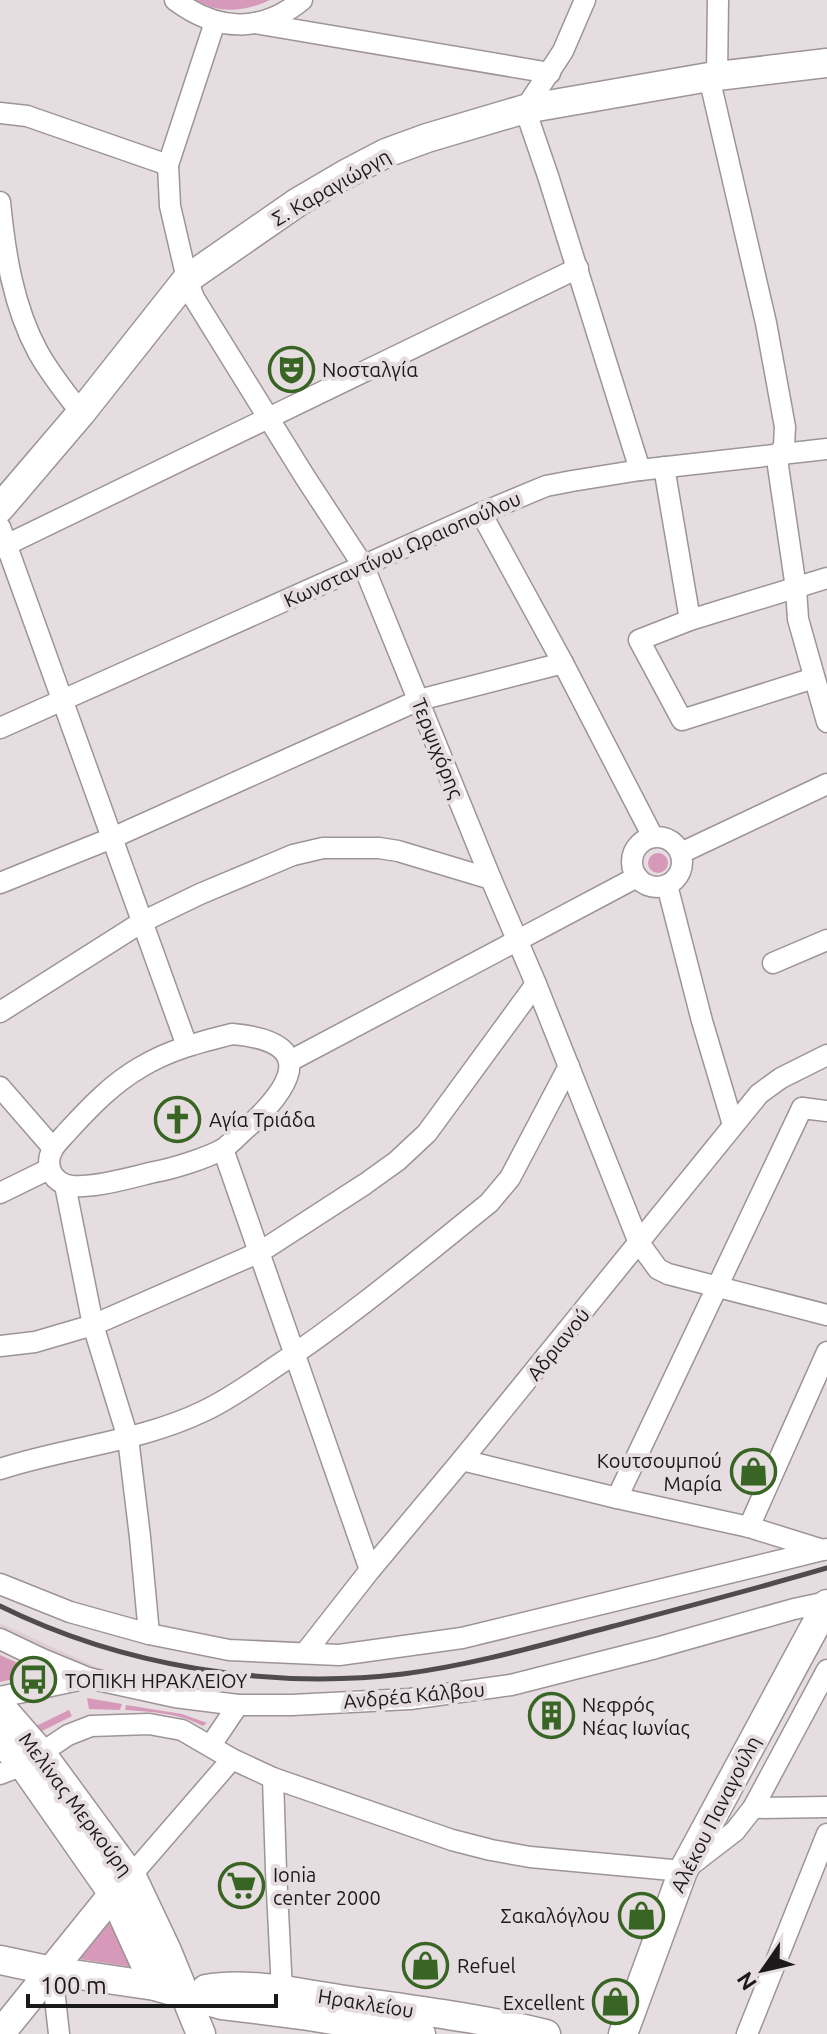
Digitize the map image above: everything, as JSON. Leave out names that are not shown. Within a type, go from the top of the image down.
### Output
[{"type":"street","points":[[175,0],[192,13],[215,22],[255,23],[550,73]]},
{"type":"street","points":[[255,23],[279,16],[302,0]]},
{"type":"street","points":[[585,0],[563,51],[525,109],[640,470]]},
{"type":"street","points":[[718,0],[713,76],[785,427],[778,466],[798,619],[827,722]]},
{"type":"street","points":[[0,113],[27,116],[168,165],[215,22]]},
{"type":"street","name":"Σ. Καραγιώργη","points":[[0,508],[81,413],[187,279],[298,202],[386,153],[525,109],[713,76],[827,63]]},
{"type":"street","name":"Τερψιχόρης","points":[[168,165],[170,206],[194,298],[364,567],[639,1243],[658,1269],[668,1274],[827,1315]]},
{"type":"street","points":[[0,202],[15,292],[29,335],[44,363],[81,413]]},
{"type":"street","points":[[187,1046],[2,540],[578,268]]},
{"type":"street","name":"Κωνσταντίνου Ωραιοπούλου","points":[[0,728],[546,486],[640,470],[827,449]]},
{"type":"street","points":[[664,467],[690,620]]},
{"type":"street","points":[[481,513],[653,837]]},
{"type":"street","points":[[814,678],[682,720],[639,640],[690,620],[827,578]]},
{"type":"street","points":[[0,883],[112,838],[419,700],[563,663]]},
{"type":"street","points":[[681,853],[827,784]]},
{"type":"street","points":[[653,837],[670,840],[681,853],[680,872],[667,885],[656,887],[645,884],[633,868],[636,848],[653,837]]},
{"type":"street","points":[[0,1012],[142,922],[293,855],[323,848],[362,847],[398,851],[491,879]]},
{"type":"street","points":[[290,1061],[637,877]]},
{"type":"street","points":[[667,885],[733,1125]]},
{"type":"street","points":[[773,963],[827,940]]},
{"type":"street","points":[[0,1346],[35,1342],[93,1325],[260,1252],[365,1184],[397,1161],[427,1133],[536,984]]},
{"type":"street","points":[[232,1034],[252,1036],[280,1049],[290,1061],[286,1083],[271,1105],[223,1149],[162,1171],[82,1186],[65,1185],[49,1169],[53,1148],[95,1103],[143,1066],[187,1046],[232,1034]]},
{"type":"street","name":"Αδριανού","points":[[305,1653],[759,1094],[781,1078],[827,1055]]},
{"type":"street","points":[[0,1469],[128,1438],[203,1412],[295,1354],[495,1198],[510,1178],[569,1066]]},
{"type":"street","points":[[781,1078],[802,1108],[827,1111]]},
{"type":"street","points":[[0,1087],[53,1148]]},
{"type":"street","points":[[617,1498],[802,1108]]},
{"type":"street","points":[[223,1149],[370,1570]]},
{"type":"street","points":[[0,1193],[49,1169]]},
{"type":"street","points":[[65,1185],[93,1325],[128,1438],[149,1634]]},
{"type":"street","points":[[749,1527],[827,1352]]},
{"type":"street","points":[[462,1460],[749,1527],[826,1549]]},
{"type":"street","points":[[0,1584],[70,1612],[149,1634],[229,1650],[339,1655],[462,1638],[826,1549]]},
{"type":"street","name":"Ανδρέα Κάλβου","points":[[0,1639],[88,1678],[175,1697],[238,1705],[292,1705],[410,1699],[511,1685],[794,1609],[827,1603]]},
{"type":"street","name":"Αλέκου Παναγούλη","points":[[623,2034],[683,1871],[827,1603]]},
{"type":"street","points":[[21,1764],[68,1735],[91,1726],[149,1724],[182,1730],[273,1778],[452,1840],[530,1857],[683,1871],[735,1831],[753,1808],[827,1670]]},
{"type":"street","points":[[0,1697],[88,1678]]},
{"type":"street","points":[[211,1745],[238,1705]]},
{"type":"street","name":"Μελίνας Μερκούρη","points":[[0,1706],[21,1764]]},
{"type":"street","name":"Μελίνας Μερκούρη","points":[[0,1740],[122,1885],[185,1994],[201,2034]]},
{"type":"street","points":[[0,2034],[69,1947],[232,1759]]},
{"type":"street","points":[[273,1778],[282,1991]]},
{"type":"street","points":[[753,1808],[827,1807]]},
{"type":"street","points":[[747,2034],[827,1834]]},
{"type":"street","name":"Μελίνας Μερκούρη","points":[[122,1885],[155,1986]]},
{"type":"street","name":"Ηρακλείου","points":[[0,1960],[155,1986],[222,2005],[406,2033]]},
{"type":"street","points":[[52,1971],[59,2034]]},
{"type":"street","name":"Ηρακλείου","points":[[185,1994],[223,1986],[282,1991],[507,2025],[546,2034]]},
{"type":"shaded area","points":[[195,0],[270,0],[232,10],[213,8]]},
{"type":"shaded area","points":[[658,853],[665,856],[668,863],[665,870],[658,873],[651,870],[648,863],[651,856]]},
{"type":"shaded area","points":[[0,1623],[103,1670],[60,1680],[0,1652]]},
{"type":"shaded area","points":[[0,1655],[40,1673],[0,1682]]},
{"type":"shaded area","points":[[87,1698],[122,1704],[120,1710],[89,1709]]},
{"type":"shaded area","points":[[126,1705],[182,1714],[207,1723],[203,1726],[175,1716],[125,1710]]},
{"type":"shaded area","points":[[69,1710],[72,1716],[38,1733],[34,1727]]},
{"type":"shaded area","points":[[112,1915],[133,1967],[79,1959]]},
{"type":"railway","points":[[0,1606],[47,1627],[145,1658],[248,1675],[300,1679],[352,1678],[403,1674],[481,1660],[827,1568]]},
{"type":"place","name":"Νοσταλγία","points":[[291,369]]},
{"type":"place","name":"Αγία Τριάδα","points":[[178,1119]]},
{"type":"place","name":"Κουτσουμπού Μαρία","points":[[753,1472]]},
{"type":"place","name":"ΤΟΠΙΚΗ ΗΡΑΚΛΕΙΟΥ","points":[[34,1680]]},
{"type":"place","name":"Νεφρός Νέας Ιωνίας","points":[[551,1715]]},
{"type":"place","name":"Ionia center 2000","points":[[242,1885]]},
{"type":"place","name":"Σακαλόγλου","points":[[641,1915]]},
{"type":"place","name":"Refuel","points":[[426,1965]]},
{"type":"place","name":"Excellent","points":[[616,2002]]}]
